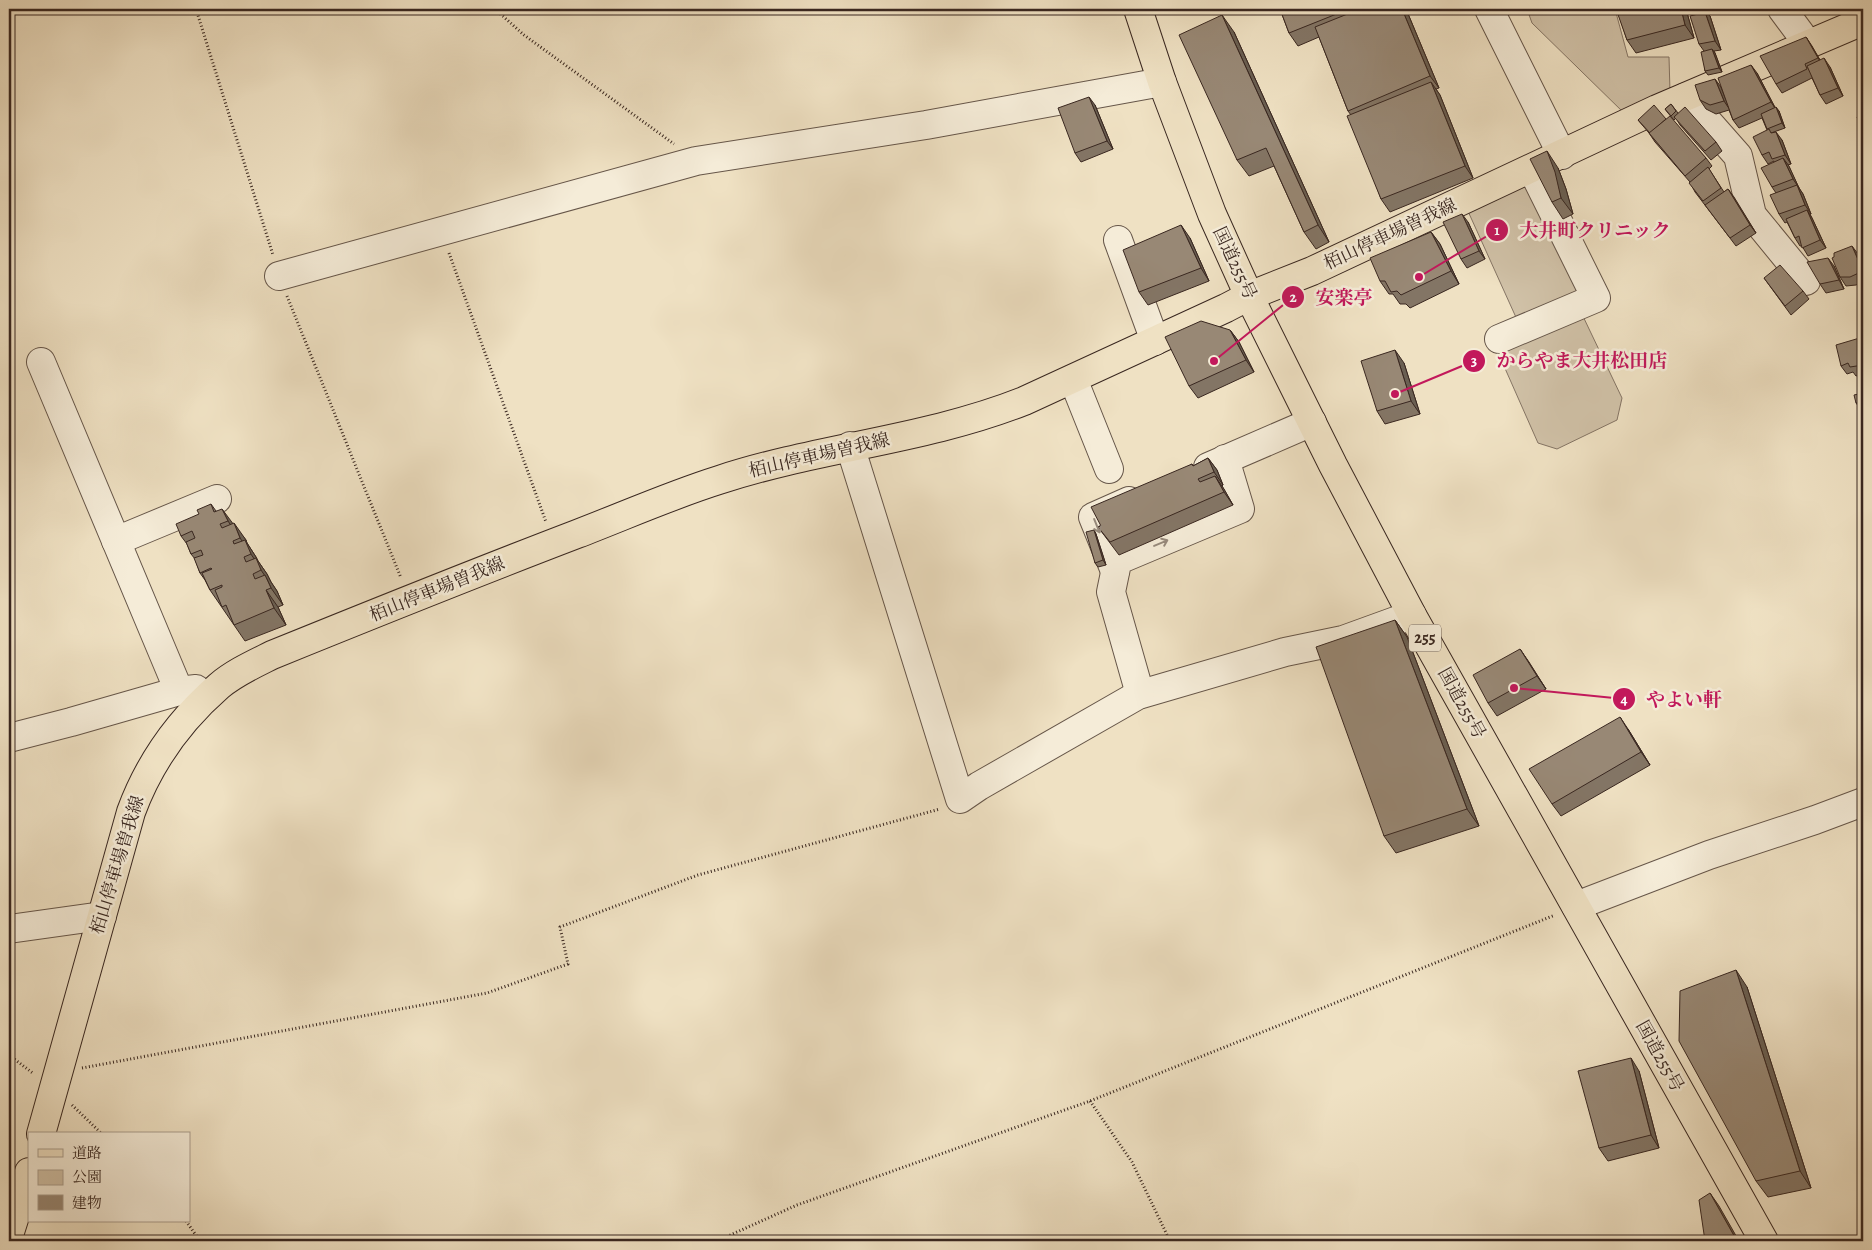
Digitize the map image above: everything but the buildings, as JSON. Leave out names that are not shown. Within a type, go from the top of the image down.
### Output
[{"type":"main road","name":"国道255号","points":[[1138,9],[1162,82],[1212,214],[1249,296],[1312,422],[1412,615],[1764,1241]]},
{"type":"main road","name":"栢山停車場曽我線","points":[[41,1132],[131,812],[140,789],[174,732],[220,686],[243,670],[272,655],[409,600],[718,480],[773,464],[956,424],[993,414],[1073,379],[1249,296],[1312,271],[1686,97],[1863,21]]},
{"type":"main road","points":[[9,1235],[28,1175]]},
{"type":"street","points":[[1489,9],[1562,155]]},
{"type":"street","points":[[1782,9],[1808,44]]},
{"type":"street","points":[[279,276],[696,160],[926,124],[1162,82]]},
{"type":"street","points":[[1686,97],[1738,156],[1752,215],[1806,281]]},
{"type":"street","points":[[1499,339],[1596,298],[1532,169]]},
{"type":"street","points":[[1118,240],[1155,341]]},
{"type":"street","points":[[41,362],[179,691]]},
{"type":"street","points":[[1073,379],[1109,469]]},
{"type":"street","points":[[1181,478],[1312,422]]},
{"type":"street","points":[[850,446],[960,799],[979,786],[1140,694],[1285,652],[1343,640],[1412,615]]},
{"type":"street","points":[[1140,694],[1111,592],[1116,567],[1121,559],[1240,509],[1225,459]]},
{"type":"street","points":[[1116,567],[1093,517],[1155,490]]},
{"type":"street","points":[[116,541],[217,499]]},
{"type":"street","points":[[9,738],[179,691],[220,686]]},
{"type":"street","points":[[1576,906],[1709,855],[1863,802]]},
{"type":"street","points":[[9,929],[102,916]]},
{"type":"path","points":[[196,9],[279,276],[409,600]]},
{"type":"path","points":[[495,9],[524,35],[696,160]]},
{"type":"path","points":[[441,231],[554,543]]},
{"type":"path","points":[[56,1081],[487,993],[568,964],[560,927],[698,875],[949,807],[960,799]]},
{"type":"path","points":[[717,1241],[797,1205],[1090,1101],[1576,906]]},
{"type":"path","points":[[9,1055],[56,1081],[100,1132]]},
{"type":"path","points":[[1090,1101],[1132,1162],[1170,1241]]},
{"type":"path","points":[[187,1222],[200,1241]]},
{"type":"green space","points":[[1527,9],[1615,9],[1628,57],[1669,57],[1670,92],[1625,114],[1532,23]]},
{"type":"green space","points":[[1530,180],[1583,295],[1519,324],[1467,209]]},
{"type":"green space","points":[[1580,310],[1622,398],[1617,420],[1557,449],[1538,443],[1496,348]]},
{"type":"place","name":"大井町クリニック","points":[[1419,277]]},
{"type":"place","name":"安楽亭","points":[[1214,361]]},
{"type":"place","name":"からやま大井松田店","points":[[1395,394]]},
{"type":"place","name":"やよい軒","points":[[1514,688]]}]
